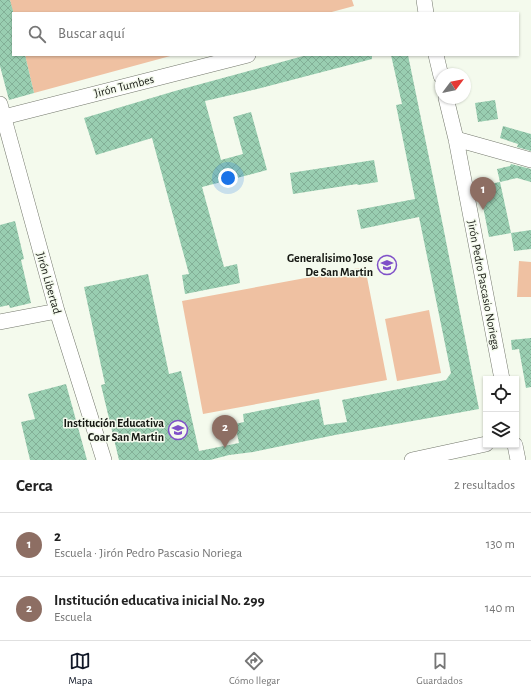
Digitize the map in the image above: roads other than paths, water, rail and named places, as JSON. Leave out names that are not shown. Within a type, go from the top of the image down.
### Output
[{"type":"street","name":"Jirón Tumbes","points":[[1,113],[244,56]]},
{"type":"street","points":[[436,56],[439,68]]},
{"type":"street","name":"Jirón Pedro Pascasio Noriega","points":[[447,104],[456,139],[501,376]]},
{"type":"street","name":"Jirón Libertad","points":[[1,113],[57,311],[104,460]]},
{"type":"street","points":[[456,139],[531,160]]},
{"type":"street","points":[[0,322],[57,311]]},
{"type":"street","points":[[412,460],[483,445]]},
{"type":"street","points":[[516,448],[518,460]]},
{"type":"place","name":"2","points":[[483,210]]},
{"type":"place","name":"Generalisimo Jose De San Martin","points":[[387,265]]},
{"type":"place","name":"Institución Educativa Coar San Martin","points":[[178,430]]},
{"type":"place","name":"Institución educativa inicial No. 299","points":[[225,448]]}]
